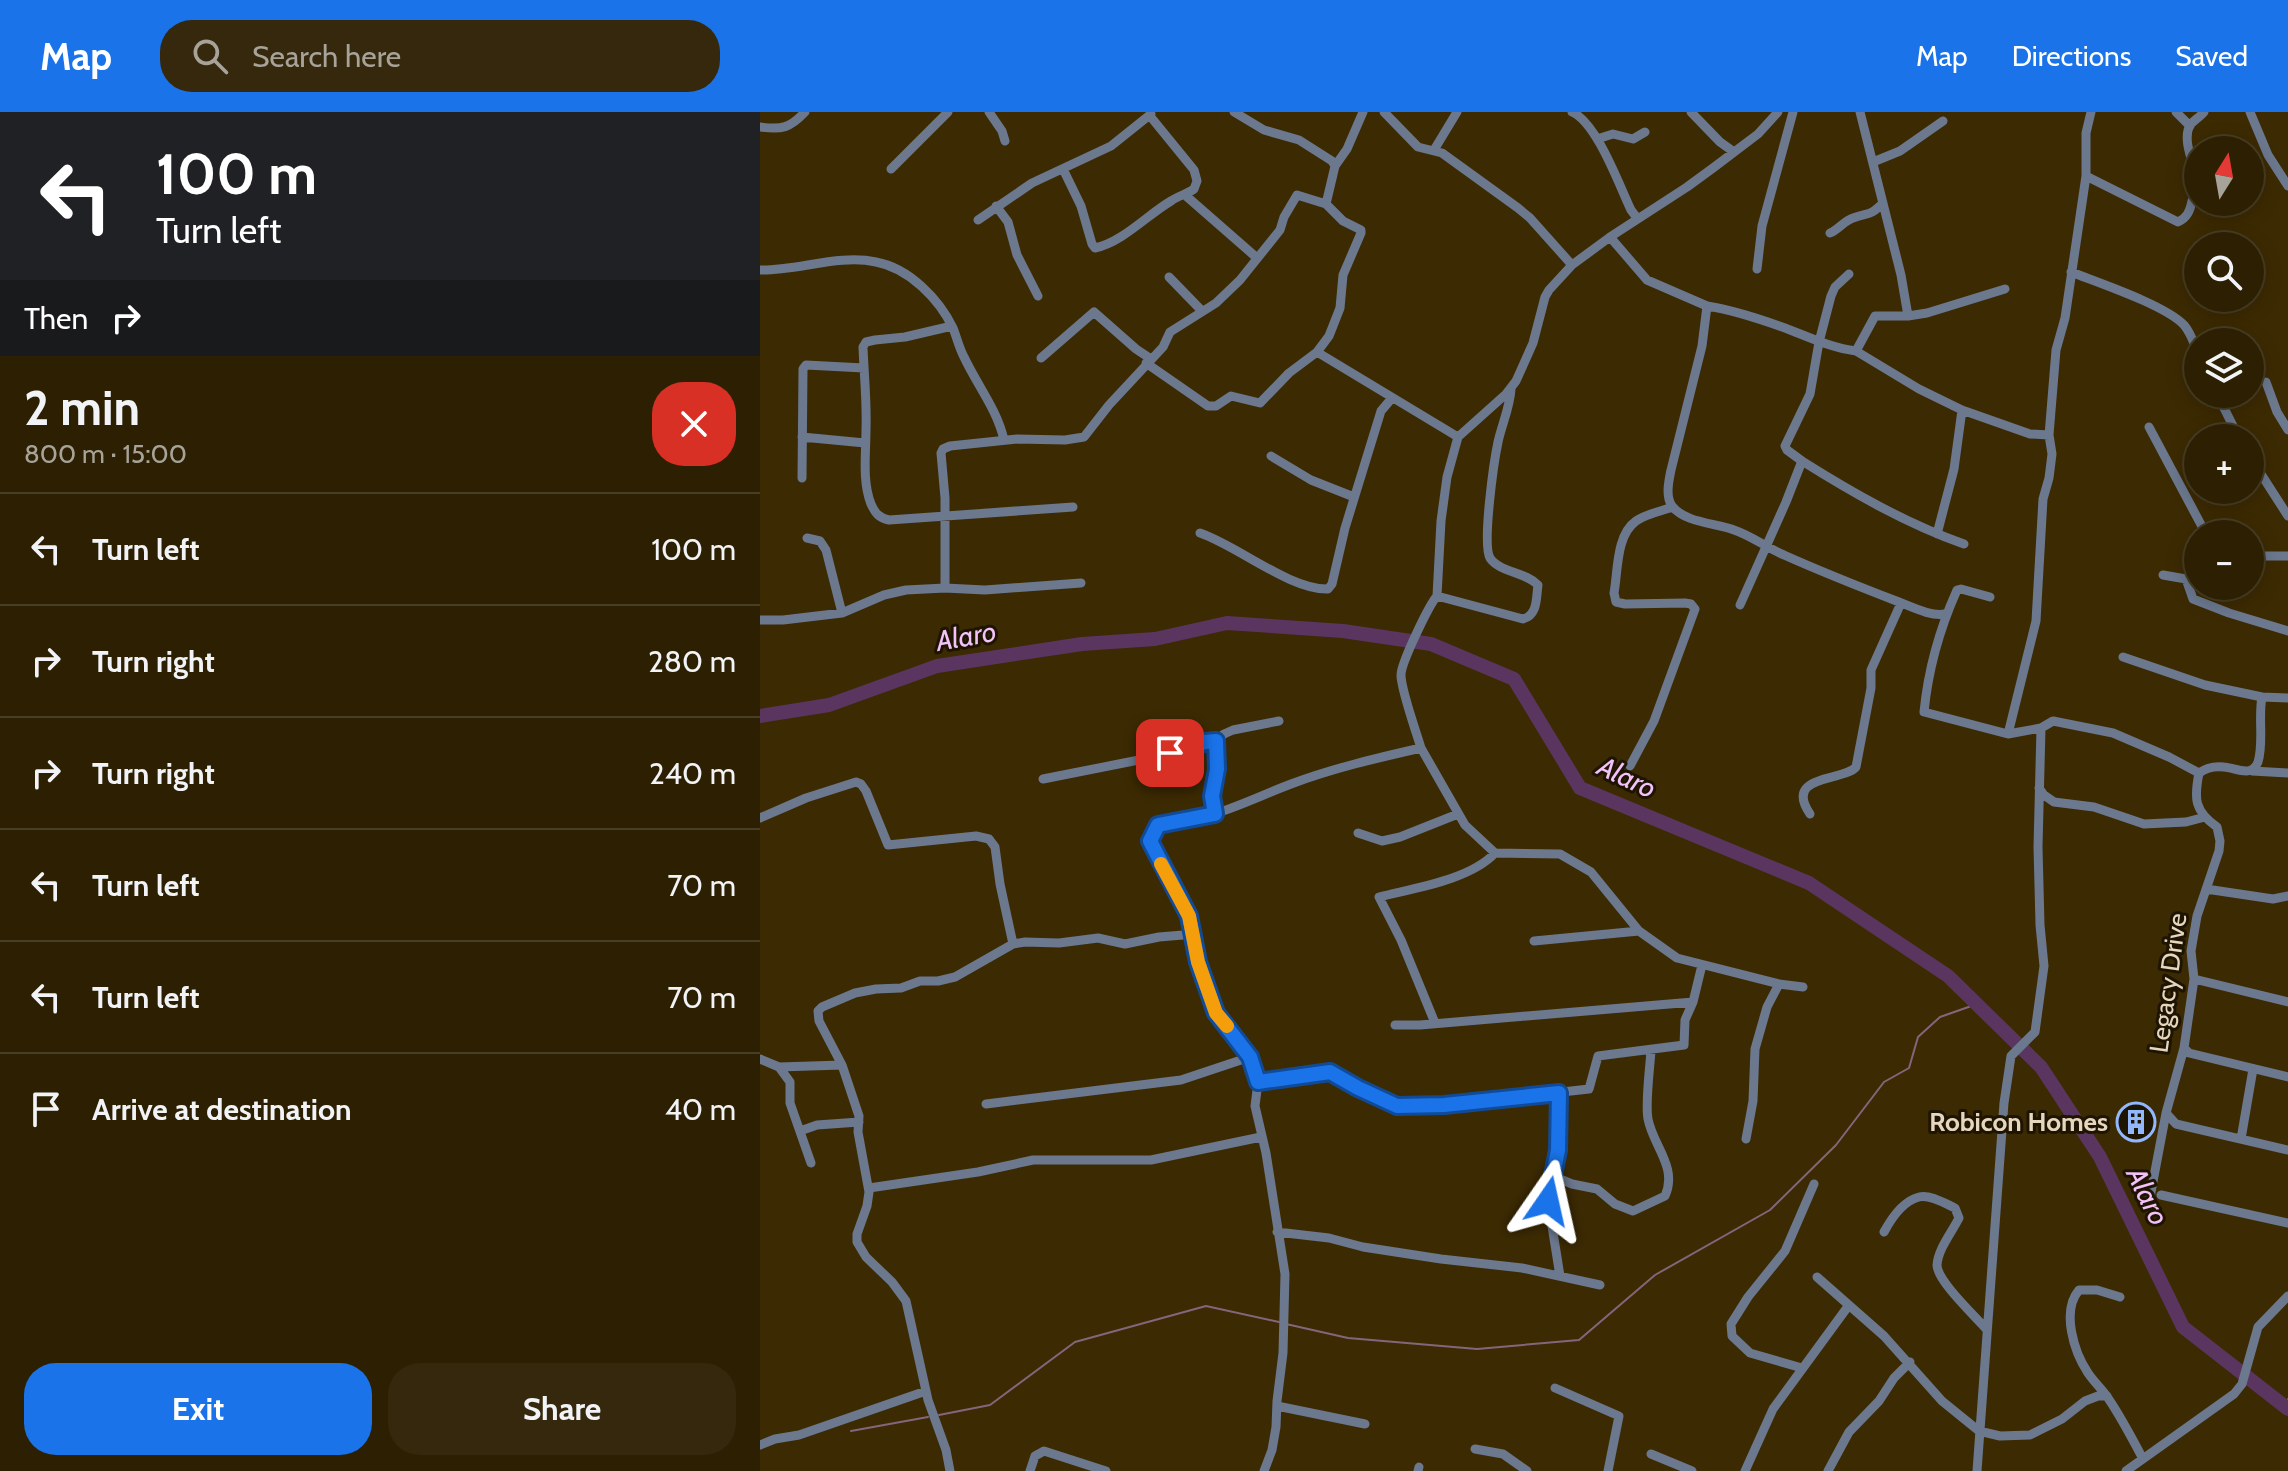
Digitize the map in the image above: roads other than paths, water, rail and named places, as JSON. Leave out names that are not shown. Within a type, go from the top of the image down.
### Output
[{"type":"street","points":[[760,127],[793,124],[805,112]]},
{"type":"street","points":[[891,169],[948,112]]},
{"type":"street","points":[[989,112],[1005,141]]},
{"type":"street","points":[[1326,204],[1336,162],[1351,141],[1363,112]]},
{"type":"street","points":[[1384,112],[1418,147],[1442,153],[1530,218],[1572,265]]},
{"type":"street","points":[[1434,150],[1457,112]]},
{"type":"street","points":[[1572,112],[1580,116],[1597,139],[1637,218]]},
{"type":"street","points":[[1691,112],[1734,152]]},
{"type":"street","points":[[1437,596],[1523,619],[1533,613],[1538,585],[1532,579],[1494,562],[1487,551],[1497,444],[1511,389],[1533,343],[1545,297],[1572,265],[1637,218],[1687,187],[1758,134],[1778,112]]},
{"type":"street","points":[[1757,269],[1762,226],[1793,112]]},
{"type":"street","points":[[1860,112],[1901,275],[1908,316]]},
{"type":"street","points":[[2008,734],[2036,621],[2043,499],[2052,454],[2049,435],[2056,350],[2065,318],[2086,176],[2086,133],[2091,112]]},
{"type":"street","points":[[2176,112],[2190,126]]},
{"type":"street","points":[[2086,176],[2181,221],[2197,192],[2198,182],[2190,158],[2188,135],[2190,126],[2204,112]]},
{"type":"street","points":[[2250,112],[2268,155],[2288,186]]},
{"type":"street","points":[[1237,113],[1264,130],[1299,140],[1336,162]]},
{"type":"street","points":[[978,220],[1032,183],[1111,146],[1152,114],[1194,170],[1197,181],[1194,189],[1185,195],[1173,199],[1118,238],[1095,248],[1081,206],[1063,169]]},
{"type":"street","points":[[1873,162],[1900,151],[1943,121]]},
{"type":"street","points":[[1597,139],[1613,134],[1633,139],[1645,132]]},
{"type":"street","points":[[1185,195],[1257,258]]},
{"type":"street","points":[[945,588],[943,449],[1004,440],[1080,440],[1148,361],[1163,347],[1170,332],[1227,292],[1280,230],[1297,195],[1326,204],[1343,221],[1361,230],[1343,275],[1340,308],[1329,336],[1317,352],[1289,373],[1260,403],[1231,396],[1216,406],[1208,406],[1148,361],[1094,312],[1041,358]]},
{"type":"street","points":[[1830,233],[1851,218],[1872,213],[1883,203]]},
{"type":"street","points":[[996,206],[1008,222],[1017,255],[1038,296]]},
{"type":"street","points":[[1610,237],[1647,280],[1707,306],[1856,351],[1919,389],[1962,410],[2030,434],[2049,435]]},
{"type":"street","points":[[760,270],[779,271],[813,263],[876,262],[918,281],[952,326],[964,357],[994,412],[1004,440]]},
{"type":"street","points":[[2071,272],[2154,306],[2187,328]]},
{"type":"street","points":[[1849,274],[1835,287],[1831,296],[1810,394],[1785,446],[1802,461],[1842,485],[1937,534],[1964,544]]},
{"type":"street","points":[[1169,277],[1202,311]]},
{"type":"street","points":[[1856,351],[1875,316],[1908,316],[1940,310],[2005,289]]},
{"type":"street","points":[[1707,306],[1702,346],[1671,470],[1668,490],[1673,507],[1692,518],[1737,531],[1901,603],[1939,615],[1945,614]]},
{"type":"street","points":[[952,326],[866,342],[863,347],[865,469],[870,502],[876,513],[889,520],[1073,507]]},
{"type":"street","points":[[1317,352],[1458,437]]},
{"type":"street","points":[[802,478],[803,369],[806,365],[864,368]]},
{"type":"street","points":[[2266,382],[2277,412],[2288,430]]},
{"type":"street","points":[[1511,389],[1458,437],[1447,477],[1437,596],[1401,674],[1421,748],[1465,825],[1495,853],[1560,854],[1591,872],[1639,931],[1677,958],[1779,984],[1803,987]]},
{"type":"street","points":[[1200,533],[1219,540],[1264,568],[1316,588],[1328,589],[1332,584],[1339,548],[1381,411],[1392,398]]},
{"type":"street","points":[[1937,534],[1954,469],[1962,410]]},
{"type":"street","points":[[2149,427],[2199,520]]},
{"type":"street","points":[[802,437],[865,443]]},
{"type":"street","points":[[1271,456],[1311,480],[1354,497]]},
{"type":"street","points":[[1740,605],[1802,461]]},
{"type":"street","points":[[2264,478],[2286,510]]},
{"type":"street","points":[[1630,766],[1654,721],[1695,609],[1685,603],[1625,604],[1616,602],[1614,593],[1627,530],[1640,518],[1673,507]]},
{"type":"street","points":[[807,538],[820,541],[826,550],[842,613]]},
{"type":"street","points":[[2264,556],[2288,556]]},
{"type":"street","points":[[2163,575],[2186,579],[2193,599],[2288,631]]},
{"type":"street","points":[[760,620],[842,613],[884,595],[906,590],[985,590],[1081,583]]},
{"type":"street","points":[[1990,597],[1958,589],[1945,614],[1924,712],[2008,734],[2041,728],[2053,721],[2113,733],[2199,773],[2216,767],[2288,773]]},
{"type":"street","points":[[1810,814],[1804,797],[1810,784],[1849,773],[1856,767],[1871,688],[1871,670],[1901,603]]},
{"type":"street","points":[[2123,657],[2205,685],[2262,697],[2288,698]]},
{"type":"street","points":[[2252,771],[2259,759],[2262,697]]},
{"type":"street","points":[[1043,779],[1186,749],[1216,741],[1233,730],[1279,721]]},
{"type":"street","points":[[1977,1471],[2004,1103],[2011,1056],[2035,1032],[2044,966],[2040,925],[2041,728]]},
{"type":"street","points":[[1215,814],[1212,796],[1217,769],[1216,741]]},
{"type":"street","points":[[1264,1471],[1276,1427],[1285,1274],[1266,1153],[1255,1106],[1258,1082],[1250,1057],[1216,1013],[1198,962],[1189,916],[1150,841],[1158,825],[1215,814],[1292,783],[1421,748]]},
{"type":"street","name":"Legacy Drive","points":[[2148,1208],[2166,1113],[2184,1048],[2194,979],[2191,951],[2197,916],[2220,841],[2217,827],[2205,817],[2197,802],[2199,773]]},
{"type":"street","points":[[760,818],[806,798],[856,782],[866,791],[888,845],[976,836],[986,838],[995,847],[1013,944]]},
{"type":"street","points":[[2039,788],[2054,802],[2094,807],[2144,824],[2186,822],[2205,817]]},
{"type":"street","points":[[1358,833],[1382,841],[1458,814]]},
{"type":"street","points":[[1435,1023],[1401,940],[1379,897],[1422,887],[1483,865],[1495,853]]},
{"type":"street","points":[[2206,889],[2273,899],[2288,896]]},
{"type":"street","points":[[950,1471],[926,1391],[906,1301],[892,1282],[866,1257],[857,1242],[869,1188],[858,1132],[858,1110],[842,1065],[819,1021],[819,1009],[855,993],[955,977],[1013,944],[1098,938],[1125,944],[1183,935],[1193,930]]},
{"type":"street","points":[[1534,941],[1639,931]]},
{"type":"street","points":[[1258,1082],[1330,1072],[1397,1106],[1444,1105],[1589,1089],[1598,1056],[1684,1045],[1685,1020],[1702,965]]},
{"type":"street","points":[[2194,979],[2288,1002]]},
{"type":"street","points":[[1746,1139],[1753,1101],[1755,1049],[1767,1007],[1779,984]]},
{"type":"street","points":[[1395,1025],[1693,1002]]},
{"type":"street","points":[[2184,1048],[2189,1053],[2288,1077]]},
{"type":"street","points":[[1553,1176],[1597,1189],[1615,1204],[1633,1211],[1665,1196],[1669,1185],[1668,1169],[1648,1119],[1651,1050]]},
{"type":"street","points":[[986,1104],[1181,1080],[1250,1057]]},
{"type":"street","points":[[760,1059],[779,1067],[842,1065]]},
{"type":"street","points":[[779,1067],[790,1082],[790,1103],[811,1163]]},
{"type":"street","points":[[2241,1139],[2253,1069]]},
{"type":"street","points":[[1559,1093],[1558,1150],[1548,1201],[1560,1276]]},
{"type":"street","points":[[2166,1113],[2176,1124],[2288,1150]]},
{"type":"street","points":[[800,1131],[817,1125],[859,1122]]},
{"type":"street","points":[[869,1188],[978,1172],[1033,1160],[1151,1160],[1261,1137]]},
{"type":"street","points":[[1802,1368],[1750,1353],[1732,1336],[1731,1324],[1785,1251],[1814,1184]]},
{"type":"street","points":[[2161,1195],[2288,1222]]},
{"type":"street","points":[[1884,1232],[1895,1213],[1919,1197],[1955,1208],[1959,1218],[1939,1256],[1937,1268],[1943,1280],[1987,1330]]},
{"type":"street","points":[[1277,1232],[1329,1238],[1363,1247],[1441,1259],[1522,1268],[1600,1285]]},
{"type":"street","points":[[1817,1277],[1884,1336],[1942,1401],[1979,1431],[2014,1437],[2030,1435],[2062,1419],[2085,1401],[2107,1396]]},
{"type":"street","points":[[2120,1297],[2083,1288],[2075,1293],[2070,1308],[2077,1350],[2088,1374],[2107,1396],[2143,1459]]},
{"type":"street","points":[[2126,1471],[2234,1394],[2242,1384],[2258,1327],[2288,1296]]},
{"type":"street","points":[[1745,1471],[1773,1409],[1849,1305]]},
{"type":"street","points":[[1828,1471],[1849,1432],[1910,1362]]},
{"type":"street","points":[[1555,1388],[1619,1416],[1608,1471]]},
{"type":"street","points":[[760,1445],[799,1435],[926,1391]]},
{"type":"street","points":[[1277,1406],[1365,1424]]},
{"type":"street","points":[[1475,1449],[1503,1454],[1527,1471]]},
{"type":"street","points":[[1030,1471],[1035,1456],[1044,1451],[1106,1471]]},
{"type":"street","points":[[1651,1454],[1692,1471]]},
{"type":"waterway","name":"Alaro","points":[[760,716],[829,705],[937,666],[1082,644],[1155,639],[1227,623],[1343,631],[1431,644],[1514,679],[1580,788],[1809,883],[1948,976],[2041,1067],[2100,1157],[2183,1327],[2288,1409]]},
{"type":"waterway","points":[[1286,1324],[1348,1338],[1477,1349],[1579,1340],[1655,1275],[1770,1210],[1836,1145],[1884,1082],[1909,1068],[1918,1037],[1940,1017],[1977,1004]]},
{"type":"waterway","points":[[939,1415],[990,1405],[1075,1342],[1206,1306],[1279,1322]]},
{"type":"waterway","name":"Alaro","points":[[2286,1408],[2288,1399]]},
{"type":"waterway","points":[[851,1431],[928,1417]]},
{"type":"place","name":"Robicon Homes","points":[[2136,1122]]}]
